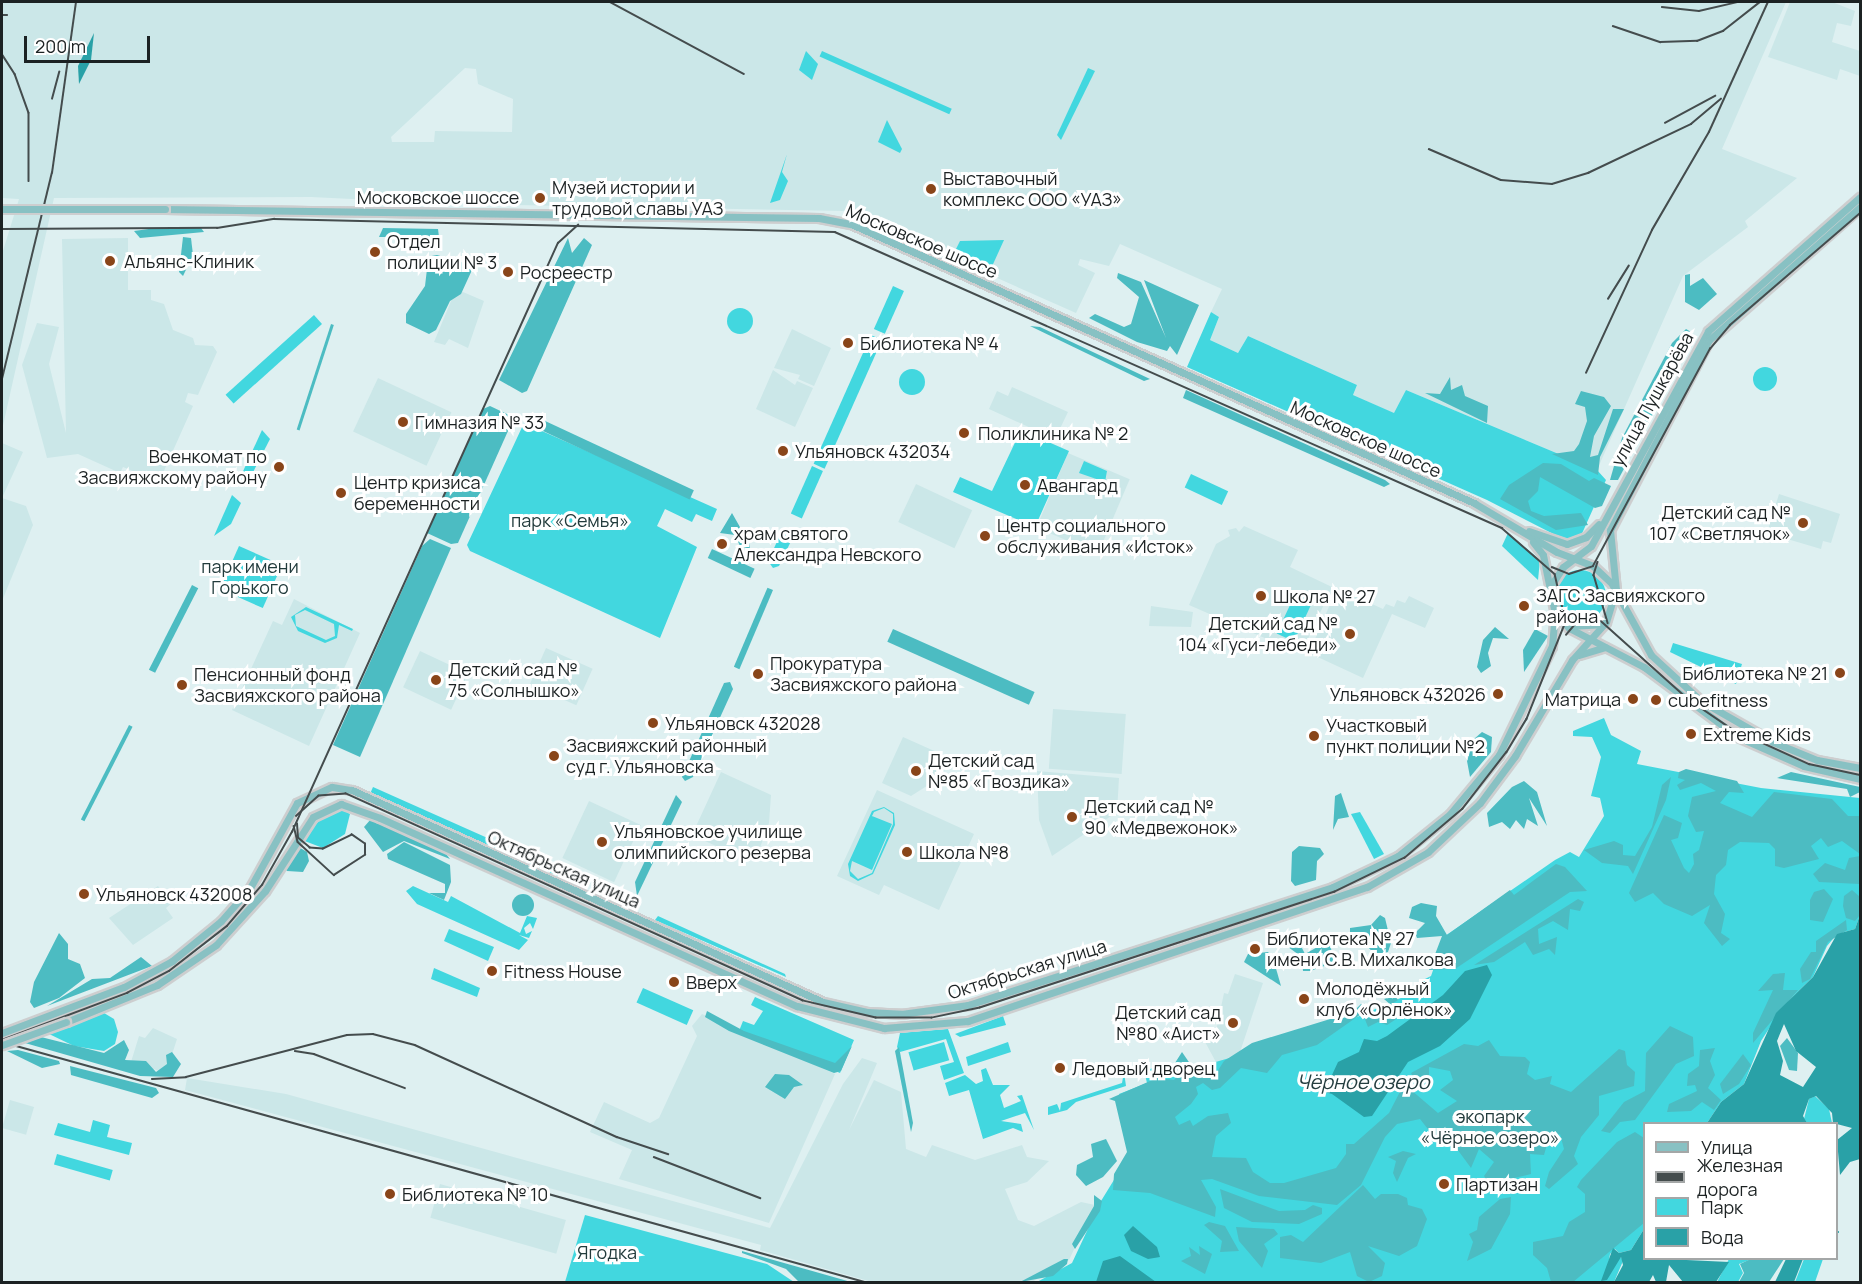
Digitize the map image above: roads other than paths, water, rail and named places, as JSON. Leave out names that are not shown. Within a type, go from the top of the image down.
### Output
[{"type":"main road","name":"улица Пушкарёва","points":[[1550,587],[1563,567],[1577,560],[1591,546],[1604,518],[1708,331],[1860,197]]},
{"type":"main road","name":"улица Пушкарёва","points":[[1616,590],[1610,530],[1699,356],[1726,322],[1860,207]]},
{"type":"main road","name":"Московское шоссе","points":[[2,209],[165,209],[840,221],[1514,525],[1577,560]]},
{"type":"main road","points":[[1514,525],[1567,544],[1586,537],[1604,518]]},
{"type":"main road","name":"Московское шоссе","points":[[1526,533],[1543,555],[1555,614]]},
{"type":"main road","points":[[1577,560],[1595,567],[1616,590],[1651,655],[1701,700],[1773,742],[1860,768]]},
{"type":"main road","points":[[1566,626],[1605,623],[1616,590]]},
{"type":"main road","points":[[1555,614],[1566,626],[1609,647],[1738,737],[1786,760],[1840,776],[1860,779]]},
{"type":"main road","name":"Октябрьская улица","points":[[2,1033],[151,974],[221,921],[262,871],[294,807],[321,789],[352,790],[807,995],[867,1012],[943,1010],[1076,970],[1333,887],[1377,867],[1450,814],[1514,730],[1552,646],[1555,614]]},
{"type":"main road","name":"Октябрьская улица","points":[[345,804],[797,1006],[871,1027],[935,1027],[968,1022],[1336,899],[1400,870],[1467,817],[1527,737],[1572,660],[1605,623]]},
{"type":"main road","points":[[1572,660],[1590,649],[1609,647]]},
{"type":"main road","points":[[1514,730],[1527,737]]},
{"type":"main road","points":[[1840,776],[1844,765]]},
{"type":"main road","points":[[2,1045],[157,985],[222,940],[245,918],[307,825],[322,811],[345,804],[352,790]]},
{"type":"main road","points":[[613,922],[619,910]]},
{"type":"main road","points":[[1076,970],[1080,984]]},
{"type":"water","points":[[94,33],[91,60],[79,84],[78,66]]},
{"type":"water","points":[[1860,915],[1860,1159],[1850,1162],[1840,1175],[1838,1139],[1852,1128],[1833,1122],[1832,1113],[1816,1096],[1809,1099],[1803,1116],[1806,1122],[1708,1122],[1721,1102],[1744,1084],[1776,1013],[1813,977],[1837,934],[1855,929]],"holes":[[[1784,1024],[1796,1051],[1816,1067],[1803,1087],[1780,1075],[1783,1061],[1777,1041]]]},
{"type":"water","name":"Чёрное озеро","points":[[1487,965],[1492,975],[1470,1019],[1440,1046],[1408,1062],[1372,1116],[1364,1117],[1332,1094],[1318,1090],[1324,1076],[1332,1075],[1338,1062],[1359,1052],[1364,1039],[1377,1041],[1387,1036],[1443,995],[1465,971]]},
{"type":"water","points":[[1133,1226],[1157,1247],[1160,1257],[1148,1259],[1131,1251],[1124,1235]]},
{"type":"water","points":[[1643,1231],[1643,1260],[1729,1262],[1716,1282],[1683,1282],[1669,1265],[1666,1282],[1656,1282],[1653,1275],[1649,1282],[1614,1282],[1623,1265],[1621,1257],[1607,1280],[1601,1281],[1613,1248],[1619,1253],[1631,1250]]},
{"type":"water","points":[[1120,1256],[1156,1282],[1096,1282],[1103,1261]]},
{"type":"water","points":[[1786,1260],[1803,1260],[1794,1282],[1775,1282]]},
{"type":"tram line","points":[[1552,567],[1569,574],[1593,566],[1710,349],[1730,325],[1860,213]]},
{"type":"tram line","points":[[2,229],[217,228],[274,219],[835,232],[1502,528],[1555,574],[1566,622],[1527,719],[1507,752],[1463,809],[1405,858],[1335,892],[980,1008],[932,1018],[876,1018],[803,1001],[346,794],[319,796],[297,816]]},
{"type":"tram line","points":[[2,1040],[127,993],[169,971],[227,926],[262,885],[292,832],[558,243],[578,225]]},
{"type":"tram line","points":[[1598,562],[1594,575],[1608,623]]},
{"type":"tram line","points":[[1566,635],[1577,622],[1600,620],[1688,699],[1732,729],[1809,764],[1860,775]]},
{"type":"tram line","points":[[294,826],[298,842],[334,875],[365,855],[365,844],[352,835],[323,849],[310,848],[298,838],[297,824]]},
{"type":"railway","points":[[2,379],[52,173],[76,2]]},
{"type":"railway","points":[[610,2],[744,74]]},
{"type":"railway","points":[[1662,7],[1699,11],[1738,2]]},
{"type":"railway","points":[[1613,26],[1660,42],[1697,41],[1723,31],[1760,2]]},
{"type":"railway","points":[[1586,373],[1652,230],[1709,132],[1768,2]]},
{"type":"railway","points":[[2,15],[7,15]]},
{"type":"railway","points":[[2,54],[15,74],[29,113],[29,181]]},
{"type":"railway","points":[[52,99],[59,72]]},
{"type":"railway","points":[[1665,123],[1715,96]]},
{"type":"railway","points":[[1429,149],[1501,180],[1552,184],[1588,173],[1691,124],[1721,99]]},
{"type":"railway","points":[[1608,299],[1629,266]]},
{"type":"railway","points":[[152,1079],[186,1077],[347,1035],[373,1034],[415,1045],[617,1137],[668,1154]]},
{"type":"railway","points":[[2,1042],[865,1282]]},
{"type":"railway","points":[[295,1051],[314,1054],[405,1088]]},
{"type":"railway","points":[[654,1157],[760,1198]]},
{"type":"place","name":"Выставочный комплекс ООО «УАЗ»","points":[[931,189]]},
{"type":"place","name":"Музей истории и трудовой славы УАЗ","points":[[540,198]]},
{"type":"place","name":"Отдел полиции № 3","points":[[375,252]]},
{"type":"place","name":"Альянс-Клиник","points":[[110,261]]},
{"type":"place","name":"Росреестр","points":[[508,272]]},
{"type":"place","name":"Библиотека № 4","points":[[848,343]]},
{"type":"place","name":"Гимназия № 33","points":[[403,422]]},
{"type":"place","name":"Поликлиника № 2","points":[[964,433]]},
{"type":"place","name":"Ульяновск 432034","points":[[783,451]]},
{"type":"place","name":"Военкомат по Засвияжскому району","points":[[279,467]]},
{"type":"place","name":"Авангард","points":[[1025,485]]},
{"type":"place","name":"Центр кризиса беременности","points":[[341,493]]},
{"type":"place","name":"Детский сад № 107 «Светлячок»","points":[[1803,523]]},
{"type":"place","name":"Центр социального обслуживания «Исток»","points":[[985,536]]},
{"type":"place","name":"храм святого Александра Невского","points":[[722,544]]},
{"type":"place","name":"Школа № 27","points":[[1261,596]]},
{"type":"place","name":"ЗАГС Засвияжского района","points":[[1524,606]]},
{"type":"place","name":"Детский сад № 104 «Гуси-лебеди»","points":[[1350,634]]},
{"type":"place","name":"Библиотека № 21","points":[[1840,673]]},
{"type":"place","name":"Прокуратура Засвияжского района","points":[[758,674]]},
{"type":"place","name":"Детский сад № 75 «Солнышко»","points":[[436,680]]},
{"type":"place","name":"Пенсионный фонд Засвияжского района","points":[[182,685]]},
{"type":"place","name":"Ульяновск 432026","points":[[1498,694]]},
{"type":"place","name":"Матрица","points":[[1633,699]]},
{"type":"place","name":"cubefitness","points":[[1656,700]]},
{"type":"place","name":"Ульяновск 432028","points":[[653,723]]},
{"type":"place","name":"Extreme Kids","points":[[1691,734]]},
{"type":"place","name":"Участковый пункт полиции №2","points":[[1314,736]]},
{"type":"place","name":"Засвияжский районный суд г. Ульяновска","points":[[554,756]]},
{"type":"place","name":"Детский сад №85 «Гвоздика»","points":[[916,771]]},
{"type":"place","name":"Детский сад № 90 «Медвежонок»","points":[[1072,817]]},
{"type":"place","name":"Ульяновское училище олимпийского резерва","points":[[602,842]]},
{"type":"place","name":"Школа №8","points":[[907,852]]},
{"type":"place","name":"Ульяновск 432008","points":[[84,894]]},
{"type":"place","name":"Библиотека № 27 имени С.В. Михалкова","points":[[1255,949]]},
{"type":"place","name":"Fitness House","points":[[492,971]]},
{"type":"place","name":"Вверх","points":[[674,982]]},
{"type":"place","name":"Молодёжный клуб «Орлёнок»","points":[[1304,999]]},
{"type":"place","name":"Детский сад №80 «Аист»","points":[[1233,1023]]},
{"type":"place","name":"Ледовый дворец","points":[[1060,1068]]},
{"type":"place","name":"Партизан","points":[[1444,1184]]},
{"type":"place","name":"Библиотека № 10","points":[[390,1194]]},
{"type":"park label","name":"парк «Семья»","points":[[570,520]]},
{"type":"park label","name":"парк имени Горького","points":[[250,577]]},
{"type":"park label","name":"экопарк «Чёрное озеро»","points":[[1490,1127]]},
{"type":"park label","name":"Ягодка","points":[[607,1252]]}]
